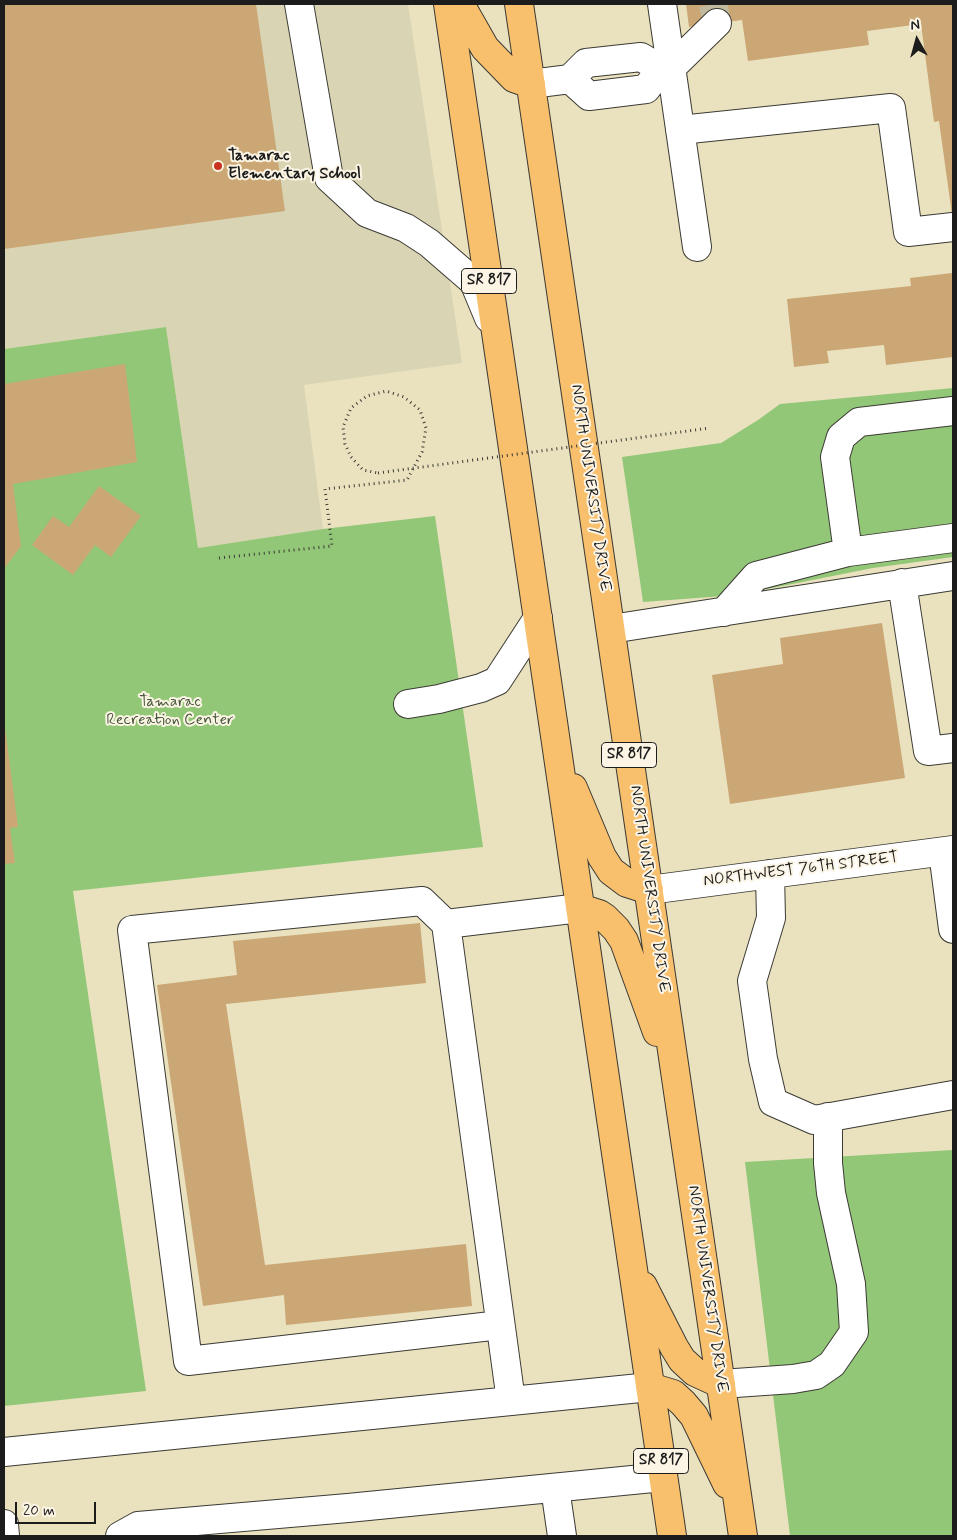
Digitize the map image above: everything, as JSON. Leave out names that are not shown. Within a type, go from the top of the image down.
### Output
[{"type":"main road","name":"SR 817","points":[[448,4],[672,1536]]},
{"type":"main road","points":[[460,4],[485,48],[514,78],[530,84]]},
{"type":"main road","name":"NORTH UNIVERSITY DRIVE","points":[[519,4],[743,1536]]},
{"type":"main road","points":[[558,752],[602,858],[611,871],[627,883],[649,890]]},
{"type":"main road","points":[[580,908],[599,914],[609,921],[627,946],[678,1093]]},
{"type":"main road","points":[[632,1264],[682,1360],[695,1372],[721,1384]]},
{"type":"main road","points":[[650,1387],[673,1394],[694,1416],[739,1507]]},
{"type":"street","points":[[299,4],[330,178],[367,213],[406,228],[429,243],[474,282],[497,336]]},
{"type":"street","points":[[662,4],[666,68],[680,130],[697,247]]},
{"type":"street","points":[[666,68],[717,23]]},
{"type":"street","points":[[530,84],[570,79],[586,63],[641,57],[666,68]]},
{"type":"street","points":[[680,130],[891,108],[908,232],[953,227]]},
{"type":"street","points":[[848,552],[835,457],[841,437],[859,422],[953,411]]},
{"type":"street","points":[[724,612],[756,576],[848,552],[953,538]]},
{"type":"street","points":[[611,629],[953,576]]},
{"type":"street","points":[[902,583],[928,751],[953,748]]},
{"type":"street","points":[[408,704],[481,688],[497,682],[538,618]]},
{"type":"street","points":[[948,851],[953,929]]},
{"type":"street","name":"NORTHWEST 76TH STREET","points":[[649,890],[948,851]]},
{"type":"street","points":[[770,874],[771,918],[752,981],[763,1058],[773,1102],[814,1120],[953,1095]]},
{"type":"street","points":[[500,1325],[188,1362],[132,930],[422,900],[446,924],[511,1400]]},
{"type":"street","points":[[446,924],[580,908]]},
{"type":"street","points":[[721,1384],[793,1379],[816,1375],[832,1364],[854,1332],[851,1284],[831,1193],[828,1163],[828,1117]]},
{"type":"street","points":[[4,1452],[650,1387]]},
{"type":"street","points":[[120,1536],[138,1526],[664,1477]]},
{"type":"street","points":[[555,1488],[562,1536]]},
{"type":"street","points":[[4,1524],[5,1536]]},
{"type":"path","points":[[219,558],[332,546],[325,489],[407,480],[422,452],[426,428],[420,410],[404,397],[386,391],[367,396],[351,408],[343,427],[345,444],[351,457],[363,470],[378,473],[710,428]]},
{"type":"shaded area","name":"Tamarac Elementary School","points":[[4,4],[408,4],[462,363],[304,385],[323,529],[198,548],[166,327],[4,349]]},
{"type":"green space","name":"Tamarac Recreation Center","points":[[166,327],[198,548],[323,529],[435,516],[483,847],[73,891],[146,1391],[4,1406],[4,349]]},
{"type":"green space","points":[[953,388],[953,557],[873,568],[737,595],[643,602],[622,457],[721,443],[780,404]]},
{"type":"green space","points":[[953,1150],[953,1536],[790,1536],[745,1162]]},
{"type":"building","points":[[4,4],[256,4],[285,211],[4,249]]},
{"type":"building","points":[[686,4],[953,4],[953,215],[939,121],[934,122],[921,24],[867,31],[869,45],[748,61],[742,20],[689,27]]},
{"type":"building","points":[[952,273],[953,357],[886,365],[884,345],[827,351],[829,363],[794,367],[787,299],[911,286],[910,278]]},
{"type":"building","points":[[125,364],[137,462],[13,484],[21,546],[4,569],[4,384]]},
{"type":"building","points":[[99,486],[141,516],[111,557],[95,545],[73,575],[32,545],[53,516],[69,527]]},
{"type":"building","points":[[882,623],[905,778],[730,804],[712,675],[783,664],[780,638]]},
{"type":"building","points":[[4,727],[18,827],[10,828],[15,863],[4,864]]},
{"type":"building","points":[[420,923],[426,983],[226,1004],[265,1265],[466,1244],[472,1306],[286,1325],[284,1295],[203,1306],[157,985],[237,975],[233,941]]},
{"type":"tunnel","points":[[713,4],[717,23]]},
{"type":"place","name":"Tamarac Elementary School","points":[[218,166]]}]
